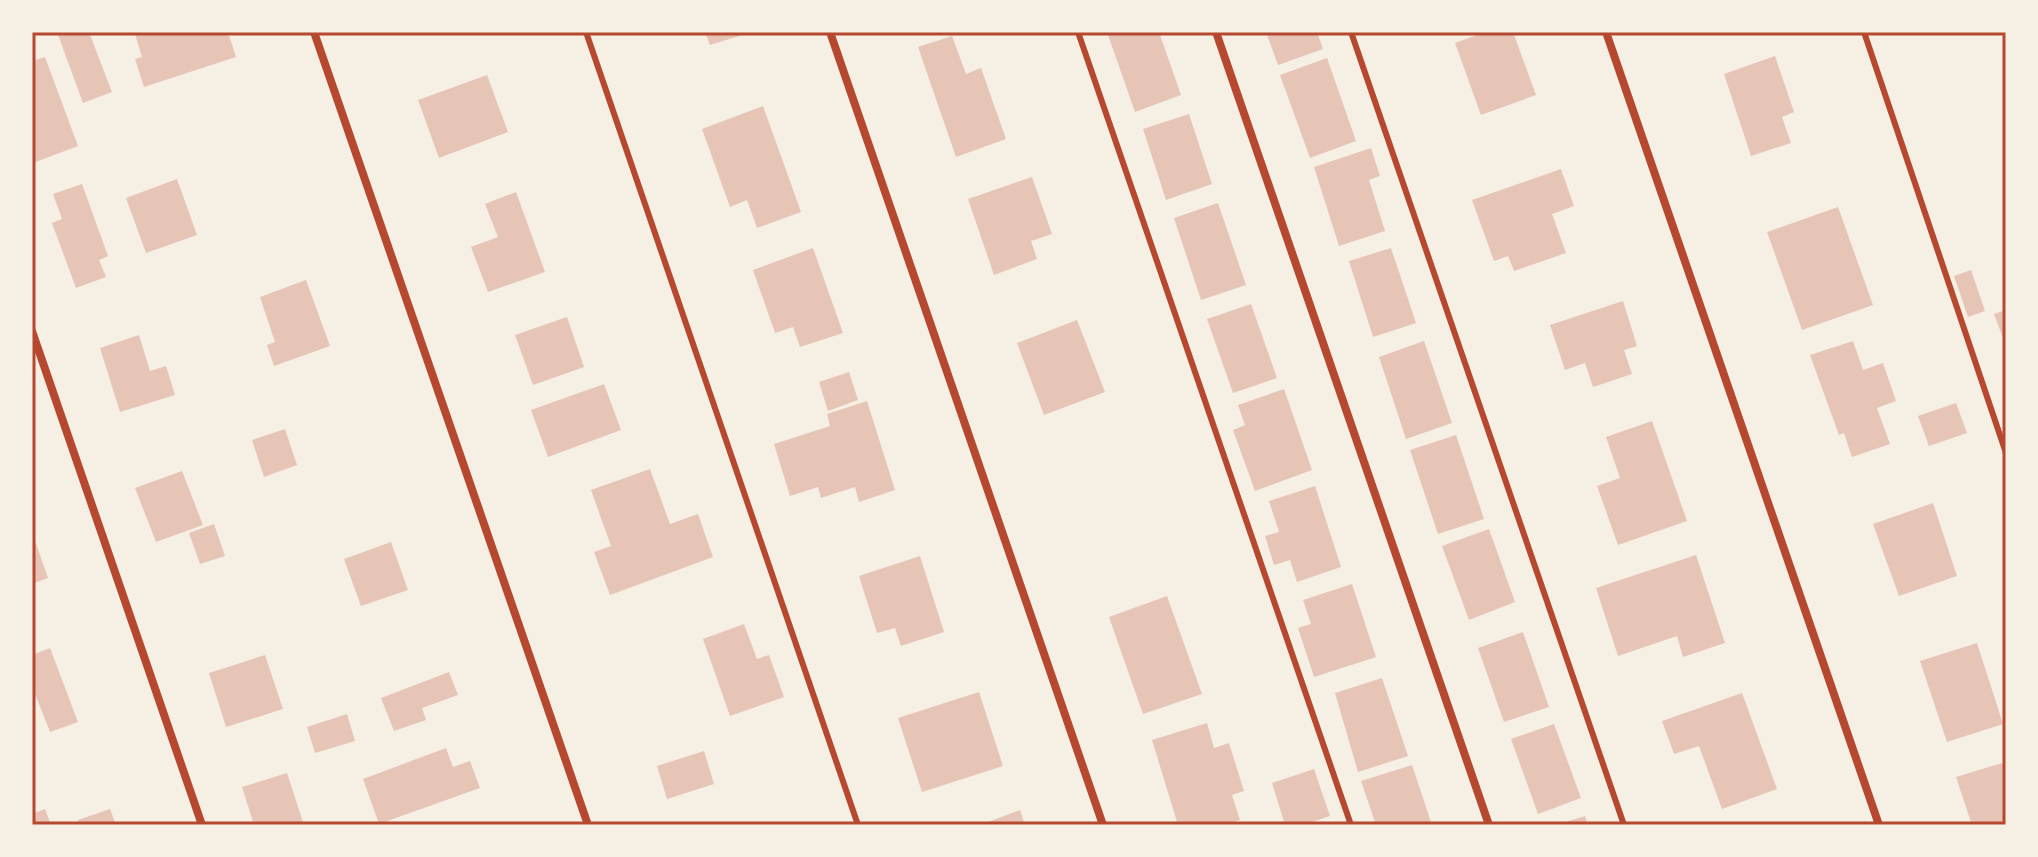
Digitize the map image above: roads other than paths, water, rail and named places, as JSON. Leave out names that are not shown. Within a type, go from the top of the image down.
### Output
[{"type":"street","points":[[314,32],[588,825]]},
{"type":"street","points":[[830,32],[1103,825]]},
{"type":"street","points":[[1216,32],[1489,825]]},
{"type":"street","points":[[1606,32],[1879,825]]},
{"type":"street","points":[[32,331],[202,825]]},
{"type":"lane","points":[[586,32],[858,825]]},
{"type":"lane","points":[[1078,32],[1351,825]]},
{"type":"lane","points":[[1351,32],[1624,825]]},
{"type":"lane","points":[[1864,32],[2006,453]]}]
